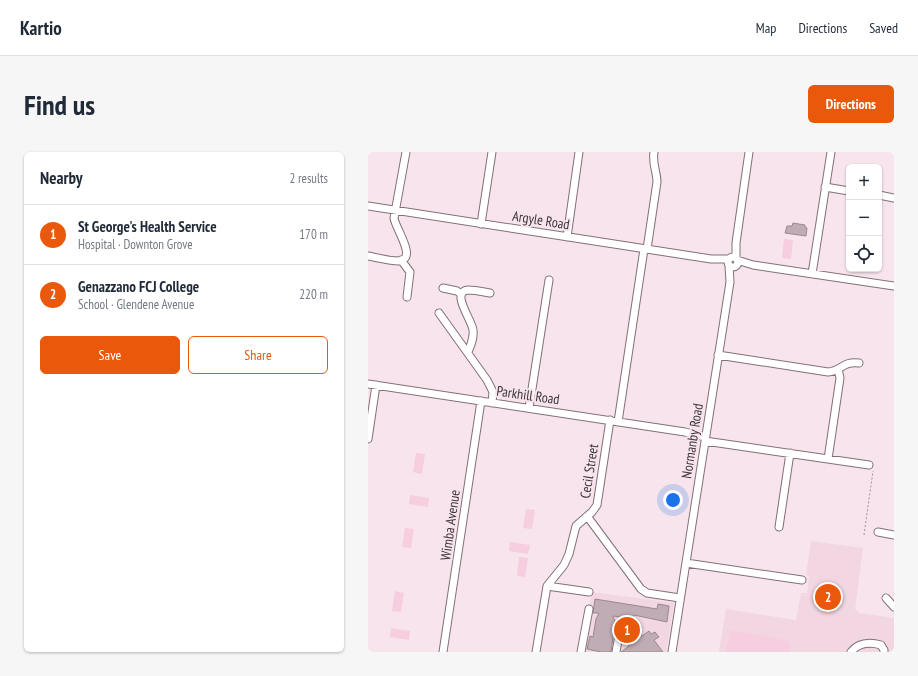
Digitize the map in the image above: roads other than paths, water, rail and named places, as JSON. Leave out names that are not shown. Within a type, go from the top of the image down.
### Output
[{"type":"street","points":[[368,256],[401,260],[405,258],[407,250],[395,222],[406,152]]},
{"type":"street","points":[[481,224],[492,152]]},
{"type":"street","points":[[566,237],[579,152]]},
{"type":"street","points":[[618,422],[657,182],[657,176],[653,163],[654,152]]},
{"type":"street","name":"Normanby Road","points":[[672,652],[749,152]]},
{"type":"street","points":[[812,274],[830,152]]},
{"type":"street","points":[[825,187],[846,190]]},
{"type":"street","points":[[882,196],[894,198]]},
{"type":"street","name":"Argyle Road","points":[[368,206],[894,286]]},
{"type":"street","points":[[401,260],[410,272],[407,297]]},
{"type":"street","points":[[529,408],[549,280]]},
{"type":"street","points":[[442,288],[457,291],[462,294]]},
{"type":"street","points":[[468,352],[473,331],[471,322],[460,300],[462,294],[468,290],[490,293]]},
{"type":"street","name":"Wimba Avenue","points":[[439,313],[483,372],[493,392],[487,402],[443,652]]},
{"type":"street","points":[[718,355],[828,372],[835,371],[848,363],[859,363]]},
{"type":"street","points":[[828,459],[840,378],[838,369]]},
{"type":"street","points":[[368,438],[372,385]]},
{"type":"street","name":"Parkhill Road","points":[[372,385],[685,432],[871,468]]},
{"type":"street","name":"Cecil Street","points":[[536,652],[547,586],[564,565],[569,554],[576,526],[596,508],[598,502],[610,420]]},
{"type":"street","points":[[779,527],[790,453]]},
{"type":"street","points":[[587,516],[641,589],[647,593],[680,598]]},
{"type":"street","points":[[878,532],[894,535]]},
{"type":"street","points":[[686,563],[802,580]]},
{"type":"street","points":[[547,586],[589,592]]},
{"type":"street","points":[[886,598],[894,607]]},
{"type":"street","points":[[581,652],[589,608]]},
{"type":"street","points":[[616,652],[621,623]]},
{"type":"street","points":[[851,652],[863,643],[872,642],[881,645],[884,652]]},
{"type":"place","name":"Genazzano FCJ College","points":[[828,597]]},
{"type":"place","name":"St George's Health Service","points":[[627,630]]}]
